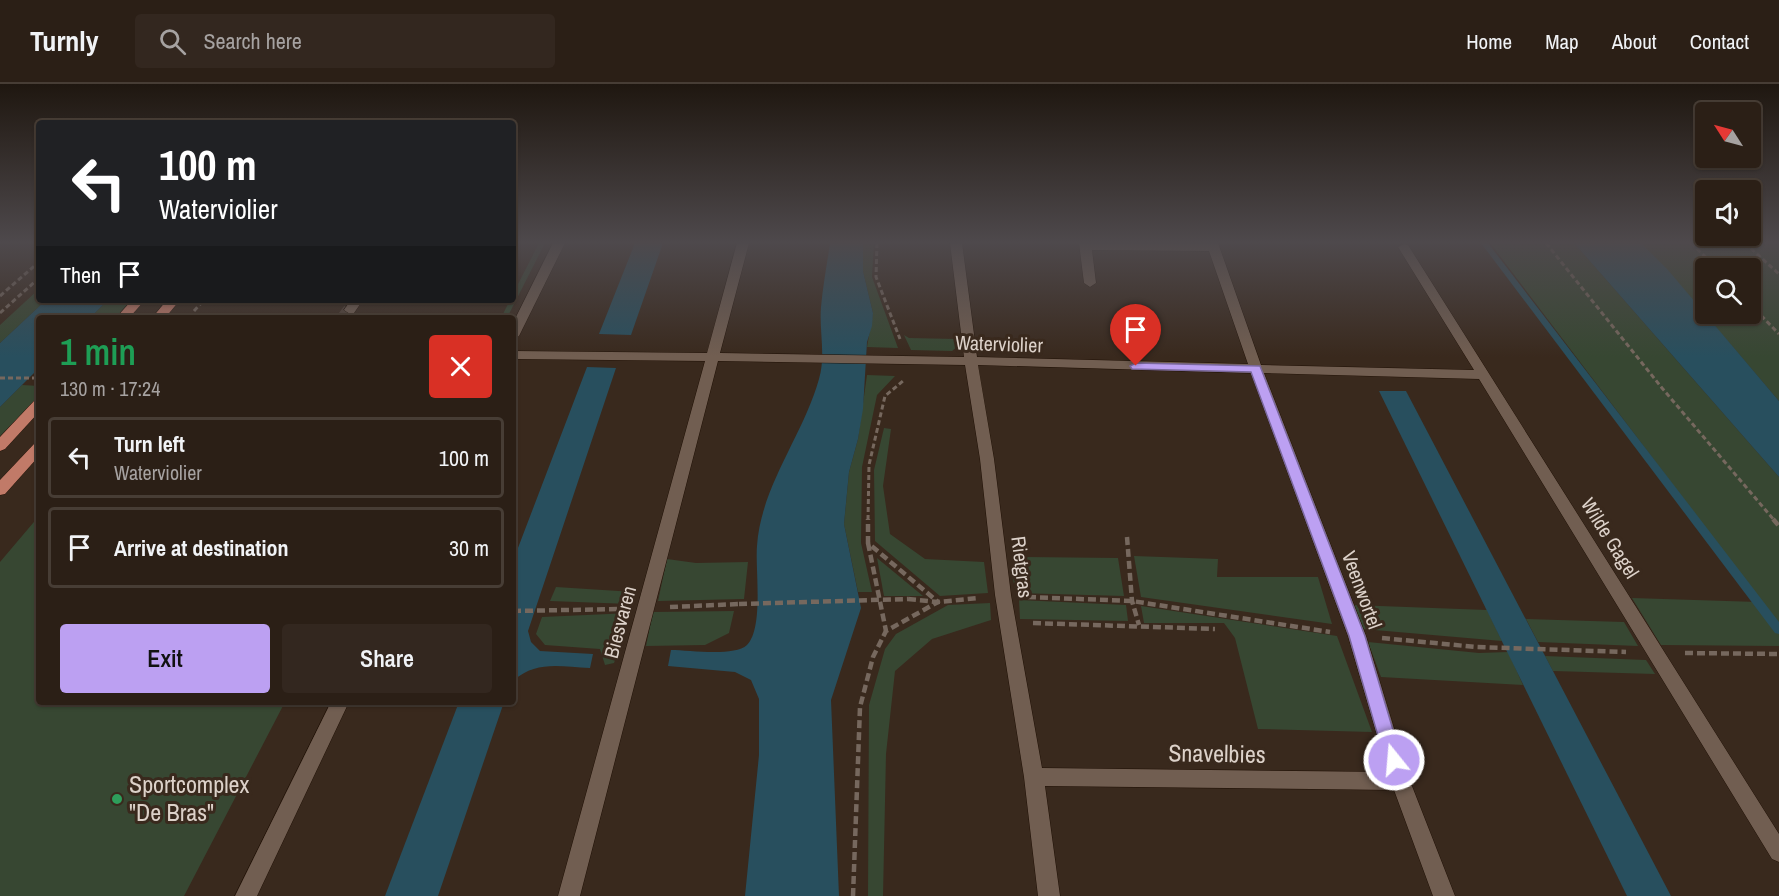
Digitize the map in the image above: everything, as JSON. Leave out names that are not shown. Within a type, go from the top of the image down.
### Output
[{"type":"main road","points":[[125,315],[137,303]]},
{"type":"main road","points":[[161,315],[171,303]]},
{"type":"main road","points":[[0,446],[36,407]]},
{"type":"main road","points":[[0,490],[6,477],[36,450]]},
{"type":"street","points":[[516,330],[540,281]]},
{"type":"street","name":"Biesvaren","points":[[569,896],[733,281]]},
{"type":"street","name":"Rietgras","points":[[961,281],[971,363],[987,459],[1003,596],[1034,777],[1049,896]]},
{"type":"street","name":"Veenwortel","points":[[1225,281],[1357,636],[1400,781],[1444,896]]},
{"type":"street","name":"Wilde Gagel","points":[[1425,281],[1779,852]]},
{"type":"street","name":"Waterviolier","points":[[516,355],[894,359],[971,363],[1484,375]]},
{"type":"street","points":[[246,896],[339,705]]},
{"type":"street","name":"Snavelbies","points":[[1034,777],[1400,781]]},
{"type":"path","points":[[0,296],[17,281]]},
{"type":"path","points":[[0,313],[36,281]]},
{"type":"path","points":[[878,281],[908,360],[904,380],[885,396],[870,465],[868,543],[886,631]]},
{"type":"path","points":[[1576,281],[1662,388],[1779,526]]},
{"type":"path","points":[[1761,315],[1779,334]]},
{"type":"path","points":[[0,378],[36,378]]},
{"type":"path","points":[[1126,537],[1132,601],[1139,625]]},
{"type":"path","points":[[868,543],[938,602]]},
{"type":"path","points":[[739,604],[908,599],[938,602],[1003,596],[1132,601],[1357,636],[1476,647],[1657,653],[1779,654]]},
{"type":"path","points":[[853,896],[860,707],[873,657],[886,631],[938,602]]},
{"type":"path","points":[[516,611],[556,612]]},
{"type":"path","points":[[1008,622],[1215,629]]},
{"type":"green space","points":[[520,281],[526,281],[516,300],[516,288]]},
{"type":"green space","points":[[865,281],[873,281],[898,348],[867,347],[873,313]]},
{"type":"green space","points":[[1519,281],[1607,281],[1779,477],[1779,625]]},
{"type":"green space","points":[[1676,281],[1695,281],[1695,303]]},
{"type":"green space","points":[[1761,281],[1779,281],[1779,401],[1713,324],[1761,324]]},
{"type":"green space","points":[[36,292],[36,303],[43,303],[0,343],[0,325]]},
{"type":"green space","points":[[105,303],[129,303],[118,315],[93,315]]},
{"type":"green space","points":[[508,303],[515,303],[509,315],[502,315]]},
{"type":"green space","points":[[904,335],[909,338],[957,339],[958,346],[952,351],[911,350]]},
{"type":"green space","points":[[867,375],[895,376],[877,395],[862,467],[861,543],[872,592],[858,592],[844,524],[849,472],[858,439]]},
{"type":"green space","points":[[22,385],[36,386],[36,399],[0,436],[0,407]]},
{"type":"green space","points":[[884,428],[891,429],[883,486],[890,534],[925,559],[984,562],[988,593],[940,596],[875,541],[874,470]]},
{"type":"green space","name":"Sportcomplex \"De Bras\"","points":[[36,520],[36,705],[283,705],[184,896],[0,896],[0,562]]},
{"type":"green space","points":[[1134,556],[1218,559],[1217,577],[1318,577],[1332,624],[1141,597]]},
{"type":"green space","points":[[1025,557],[1118,558],[1124,596],[1016,593],[1012,575],[1025,574]]},
{"type":"green space","points":[[877,558],[923,596],[884,596]]},
{"type":"green space","points":[[667,559],[696,563],[748,562],[744,599],[658,601]]},
{"type":"green space","points":[[556,587],[634,592],[630,604],[550,601]]},
{"type":"green space","points":[[1632,598],[1758,602],[1779,633],[1779,646],[1661,645]]},
{"type":"green space","points":[[1019,600],[1126,605],[1128,621],[1020,619]]},
{"type":"green space","points":[[990,603],[991,620],[932,639],[895,671],[886,754],[883,896],[868,896],[869,705],[885,649],[896,634],[948,605]]},
{"type":"green space","points":[[1353,605],[1487,610],[1502,641],[1363,629]]},
{"type":"green space","points":[[1141,606],[1337,636],[1372,732],[1258,729],[1235,638],[1224,623],[1144,623]]},
{"type":"green space","points":[[734,611],[729,633],[705,645],[646,646],[653,612]]},
{"type":"green space","points":[[631,613],[614,663],[605,665],[600,649],[545,645],[536,634],[542,617]]},
{"type":"green space","points":[[1526,619],[1624,622],[1638,646],[1538,642]]},
{"type":"green space","points":[[1368,642],[1479,653],[1508,652],[1523,685],[1381,677]]},
{"type":"green space","points":[[1545,656],[1646,660],[1655,674],[1553,671]]},
{"type":"water","points":[[620,281],[650,281],[631,335],[599,334]]},
{"type":"water","points":[[824,281],[865,281],[873,313],[867,342],[863,409],[849,472],[844,524],[861,608],[831,700],[839,896],[745,896],[759,755],[759,699],[751,680],[735,672],[668,666],[671,650],[732,651],[747,645],[752,637],[757,612],[757,546],[760,524],[774,482],[803,421],[819,379]]},
{"type":"water","points":[[1607,281],[1677,281],[1695,302],[1695,324],[1714,324],[1779,401],[1779,477]]},
{"type":"water","points":[[43,303],[105,303],[93,315],[36,315],[36,371],[0,407],[0,343]]},
{"type":"water","points":[[587,367],[616,368],[528,631],[531,642],[540,651],[593,654],[590,668],[540,667],[516,679],[516,553]]},
{"type":"water","points":[[1379,391],[1406,391],[1671,896],[1627,896]]},
{"type":"water","points":[[458,705],[503,705],[438,896],[385,896]]},
{"type":"waterway","points":[[1513,281],[1779,630]]},
{"type":"tunnel","points":[[346,315],[350,310]]},
{"type":"place","name":"Sportcomplex \"De Bras\"","points":[[117,799]]},
{"type":"route","points":[[1136,366],[1256,369],[1357,636],[1394,760]]}]
